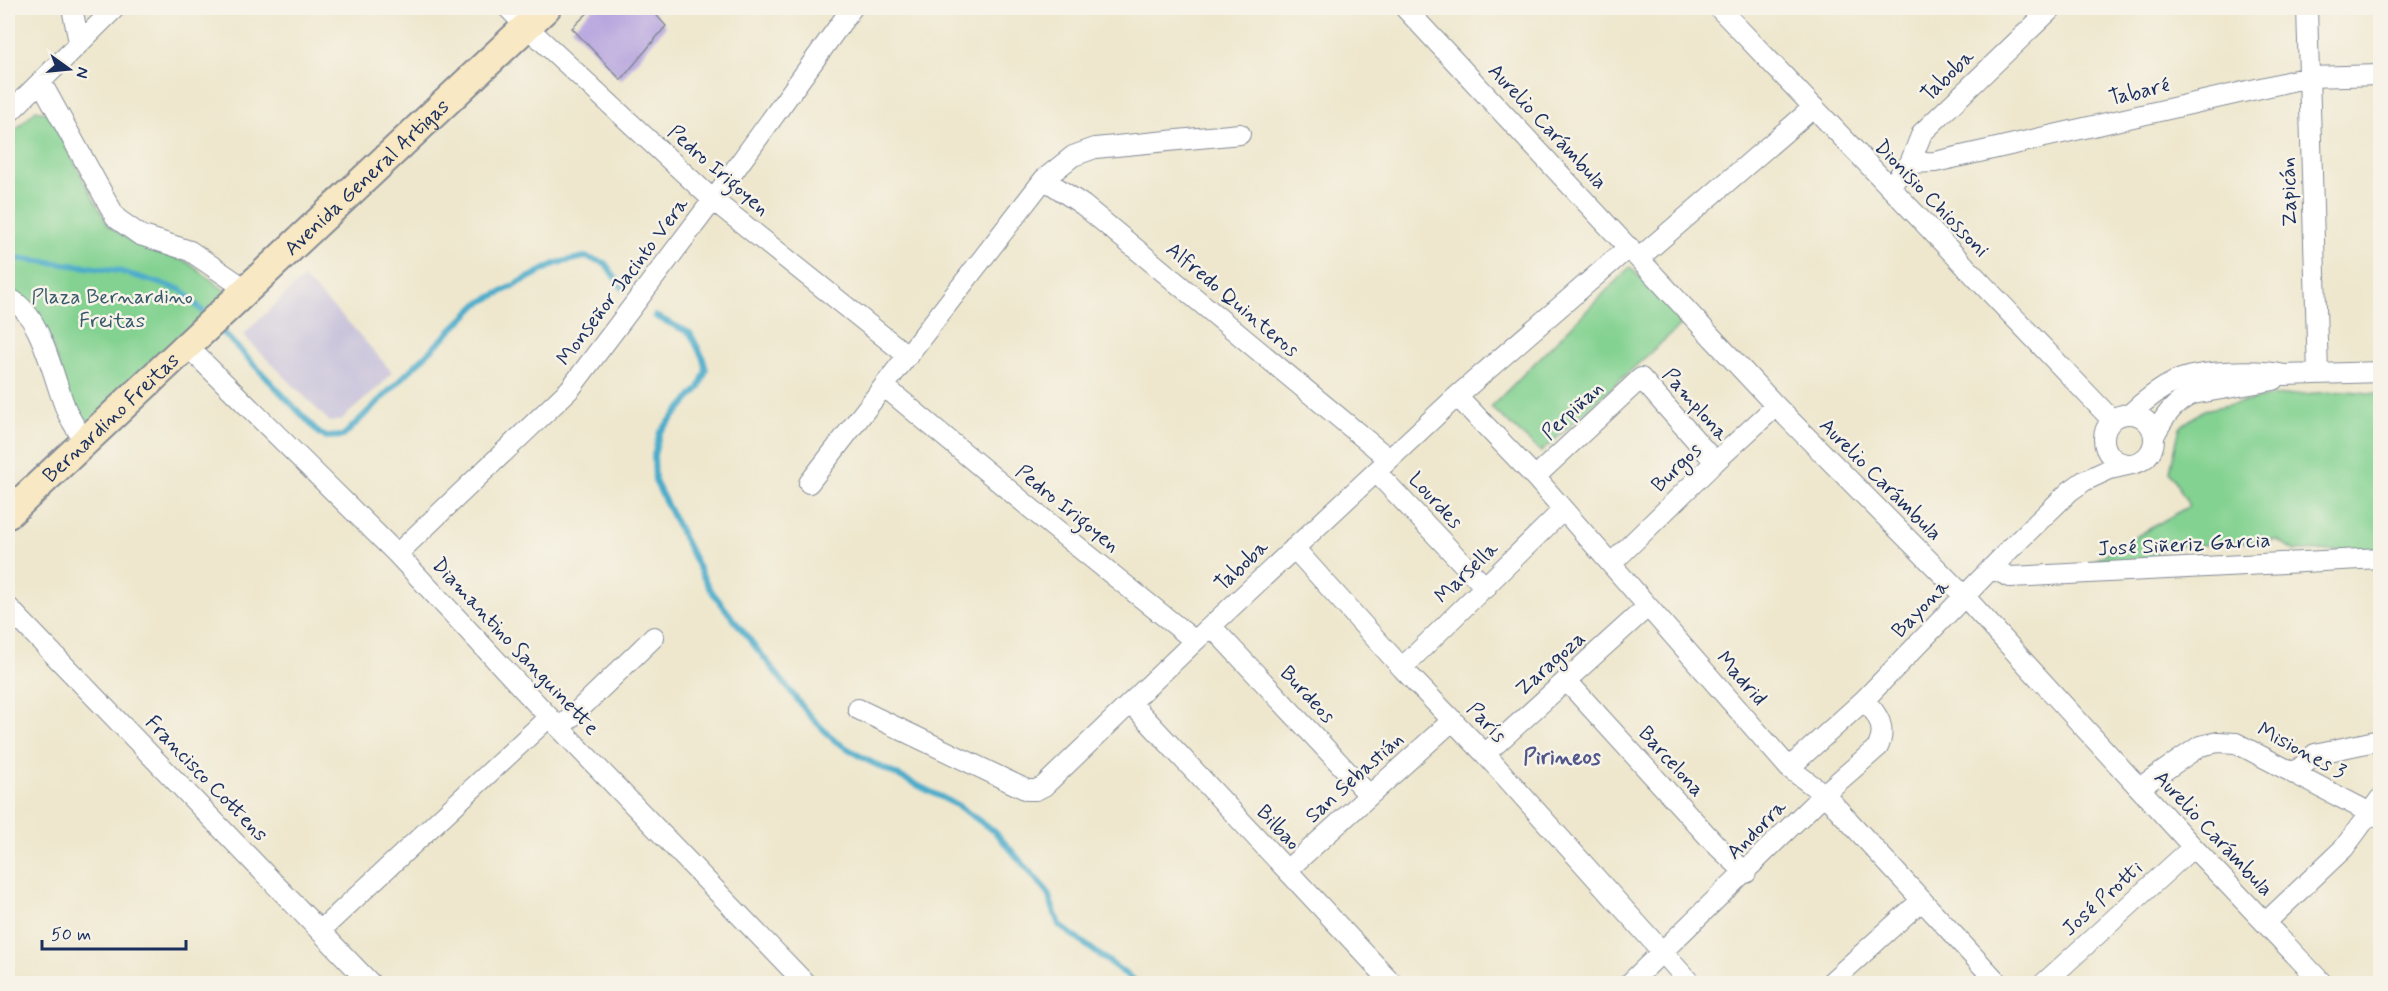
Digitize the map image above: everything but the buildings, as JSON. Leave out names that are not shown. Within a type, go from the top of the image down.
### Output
[{"type":"main road","name":"Avenida General Artigas","points":[[195,339],[527,14]]},
{"type":"main road","name":"Bernardino Freitas","points":[[9,509],[85,442],[195,339]]},
{"type":"street","points":[[72,8],[79,42]]},
{"type":"street","points":[[8,114],[115,8]]},
{"type":"street","name":"Monseñor Jacinto Vera","points":[[397,554],[570,389],[852,8]]},
{"type":"street","name":"Aurelio Carámbula","points":[[1405,8],[1776,406],[1965,597],[2193,847],[2323,984]]},
{"type":"street","name":"Dionisio Chiossoni","points":[[1719,8],[1889,188],[2121,417]]},
{"type":"street","name":"Taboba","points":[[1889,188],[1910,163],[1922,133],[2052,8]]},
{"type":"street","name":"Zapicán","points":[[2307,8],[2318,374]]},
{"type":"street","name":"Pedro Irigoyen","points":[[527,14],[712,200],[908,356]]},
{"type":"street","name":"Tabaré","points":[[1910,163],[1935,162],[2309,77],[2380,75]]},
{"type":"street","points":[[41,82],[116,218],[140,235],[190,252],[247,290]]},
{"type":"street","name":"Taboba","points":[[858,709],[1027,790],[1036,790],[1044,786],[1457,396],[1814,108]]},
{"type":"street","points":[[809,483],[1044,180],[1073,156],[1095,148],[1240,134]]},
{"type":"street","name":"Alfredo Quinteros","points":[[1044,180],[1083,205],[1383,465]]},
{"type":"street","points":[[8,298],[17,302],[39,333],[68,414],[85,442]]},
{"type":"street","name":"Diamantino Sanguinette","points":[[195,339],[554,723],[806,984]]},
{"type":"street","points":[[2284,375],[2270,382],[2193,394],[2184,398],[2166,414],[2145,457],[2132,464],[2116,461],[2110,456],[2104,441],[2107,426],[2178,380],[2200,375],[2241,372],[2269,371],[2284,375],[2380,372]]},
{"type":"street","name":"Pamplona","points":[[1641,378],[1715,462]]},
{"type":"street","name":"Perpiñan","points":[[1534,477],[1641,378]]},
{"type":"street","name":"Pedro Irigoyen","points":[[885,387],[1195,641]]},
{"type":"street","name":"Madrid","points":[[1457,396],[1534,477],[1789,768],[1824,794],[1999,984]]},
{"type":"street","name":"Burgos","points":[[1611,564],[1776,406]]},
{"type":"street","points":[[2121,417],[2143,418],[2154,436]]},
{"type":"street","name":"Bayona","points":[[2084,481],[2104,441]]},
{"type":"street","name":"Bayona","points":[[1789,768],[1864,700],[2048,512],[2084,481],[2132,464]]},
{"type":"street","name":"Lourdes","points":[[1383,465],[1486,588]]},
{"type":"street","name":"Marsella","points":[[1402,668],[1563,510]]},
{"type":"street","name":"París","points":[[1294,548],[1402,668],[1485,754],[1691,984]]},
{"type":"street","name":"José Siñeriz Garcia","points":[[1991,568],[2010,577],[2380,558]]},
{"type":"street","name":"Francisco Cottens","points":[[8,607],[371,984]]},
{"type":"street","name":"Zaragoza","points":[[1485,754],[1647,607]]},
{"type":"street","name":"Burdeos","points":[[1211,626],[1369,795]]},
{"type":"street","points":[[321,930],[654,637]]},
{"type":"street","name":"Barcelona","points":[[1566,680],[1715,844],[1746,873]]},
{"type":"street","name":"Andorra","points":[[1629,984],[1746,873],[1824,794],[1878,747],[1883,736],[1876,714],[1864,700]]},
{"type":"street","name":"Bilbao","points":[[1131,703],[1393,984]]},
{"type":"street","name":"San Sebastián","points":[[1287,870],[1453,720]]},
{"type":"street","points":[[2294,774],[2315,754],[2380,740]]},
{"type":"street","name":"Misiones 3","points":[[2139,788],[2200,746],[2218,742],[2236,743],[2294,774],[2377,810]]},
{"type":"street","points":[[2265,923],[2344,848],[2377,810]]},
{"type":"street","name":"José Protti","points":[[2043,984],[2193,847]]},
{"type":"street","points":[[1829,984],[1922,900]]},
{"type":"shaded area","points":[[303,278],[350,324],[392,372],[383,383],[341,420],[330,422],[243,335]]},
{"type":"green space","name":"Plaza Bernardino Freitas","points":[[36,110],[48,113],[108,225],[134,243],[187,262],[227,292],[88,426],[72,403],[41,323],[21,296],[8,288],[8,137]]},
{"type":"green space","points":[[1630,267],[1684,322],[1541,452],[1491,407]]},
{"type":"green space","points":[[2347,391],[2380,394],[2380,549],[2295,551],[2278,540],[2166,547],[2149,560],[2089,564],[2189,506],[2170,471],[2180,427],[2204,410],[2273,396]]},
{"type":"waterway","points":[[8,257],[119,271],[182,290],[207,316]]},
{"type":"waterway","points":[[218,327],[320,434],[327,437],[343,436],[478,304],[557,263],[585,257],[605,263],[623,289]]},
{"type":"waterway","points":[[655,316],[690,333],[702,356],[706,370],[699,388],[660,432],[654,455],[655,481],[709,588],[810,716],[835,741],[867,760],[957,805],[995,832],[1047,891],[1059,925],[1139,984]]},
{"type":"district","name":"Pirineos","points":[[1562,756]]}]
